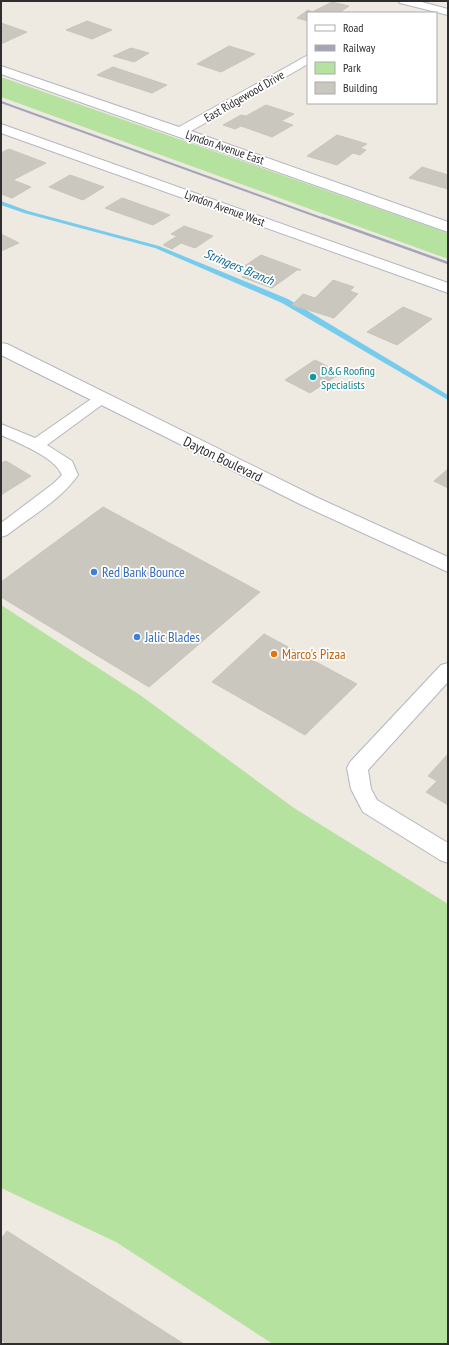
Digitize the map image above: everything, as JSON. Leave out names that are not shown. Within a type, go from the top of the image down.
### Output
[{"type":"street","points":[[405,3],[448,12]]},
{"type":"street","name":"East Ridgewood Drive","points":[[180,132],[307,60]]},
{"type":"street","name":"Lyndon Avenue East","points":[[1,70],[361,194],[448,227]]},
{"type":"street","name":"Lyndon Avenue West","points":[[1,128],[448,288]]},
{"type":"street","name":"Dayton Boulevard","points":[[1,348],[311,502],[448,565]]},
{"type":"lane","points":[[36,445],[102,398]]},
{"type":"lane","points":[[1,429],[36,445],[66,465],[70,476],[60,487],[1,531]]},
{"type":"lane","points":[[448,670],[357,768],[360,789],[370,806],[448,854]]},
{"type":"green space","points":[[1,77],[448,233],[448,259],[1,97]]},
{"type":"green space","points":[[1,605],[140,695],[294,808],[448,904],[448,1344],[273,1344],[116,1242],[1,1188]]},
{"type":"building","points":[[332,2],[349,6],[340,12],[312,12]]},
{"type":"building","points":[[308,10],[312,12],[307,12],[307,21],[297,18]]},
{"type":"building","points":[[87,21],[112,30],[92,39],[66,30]]},
{"type":"building","points":[[1,23],[27,32],[1,44]]},
{"type":"building","points":[[229,46],[255,54],[221,72],[197,64]]},
{"type":"building","points":[[131,48],[149,53],[134,62],[113,56]]},
{"type":"building","points":[[113,67],[167,85],[152,93],[97,75]]},
{"type":"building","points":[[266,105],[294,114],[281,121],[293,125],[272,137],[241,126],[235,129],[223,125],[241,115],[246,116]]},
{"type":"building","points":[[337,135],[367,144],[360,148],[366,150],[360,155],[353,153],[337,165],[307,156]]},
{"type":"building","points":[[9,149],[46,163],[13,180],[31,187],[12,198],[1,194],[1,153]]},
{"type":"building","points":[[422,167],[448,175],[448,189],[409,178]]},
{"type":"building","points":[[70,175],[104,187],[83,200],[49,187]]},
{"type":"building","points":[[122,198],[170,215],[153,225],[105,208]]},
{"type":"building","points":[[184,226],[213,236],[195,248],[181,243],[172,249],[163,245],[177,236],[171,234]]},
{"type":"building","points":[[1,234],[19,243],[1,251]]},
{"type":"building","points":[[261,255],[301,270],[297,270],[272,288],[242,277],[251,270],[243,267]]},
{"type":"building","points":[[333,280],[354,287],[350,291],[358,294],[334,318],[292,305],[303,294],[315,298]]},
{"type":"building","points":[[403,307],[432,319],[397,345],[367,332]]},
{"type":"building","name":"D&G Roofing Specialists","points":[[315,360],[341,373],[310,393],[285,380]]},
{"type":"building","points":[[6,461],[31,476],[1,495],[1,463]]},
{"type":"building","points":[[448,469],[448,488],[434,481]]},
{"type":"building","name":"Jalic Blades","points":[[103,507],[260,592],[149,687],[1,597],[1,582]]},
{"type":"building","points":[[264,634],[357,684],[305,735],[212,682]]},
{"type":"building","points":[[448,754],[448,805],[426,792],[437,781],[428,776]]},
{"type":"building","points":[[7,1231],[184,1344],[7,1344],[1,1340],[1,1239]]},
{"type":"waterway","name":"Stringers Branch","points":[[1,203],[26,212],[157,247],[285,301],[448,398]]},
{"type":"railway","points":[[1,102],[324,219]]},
{"type":"railway","points":[[322,218],[448,263]]},
{"type":"place","name":"D&G Roofing Specialists","points":[[313,377]]},
{"type":"place","name":"Red Bank Bounce","points":[[94,572]]},
{"type":"place","name":"Jalic Blades","points":[[137,637]]},
{"type":"place","name":"Marco's Pizaa","points":[[274,654]]}]
